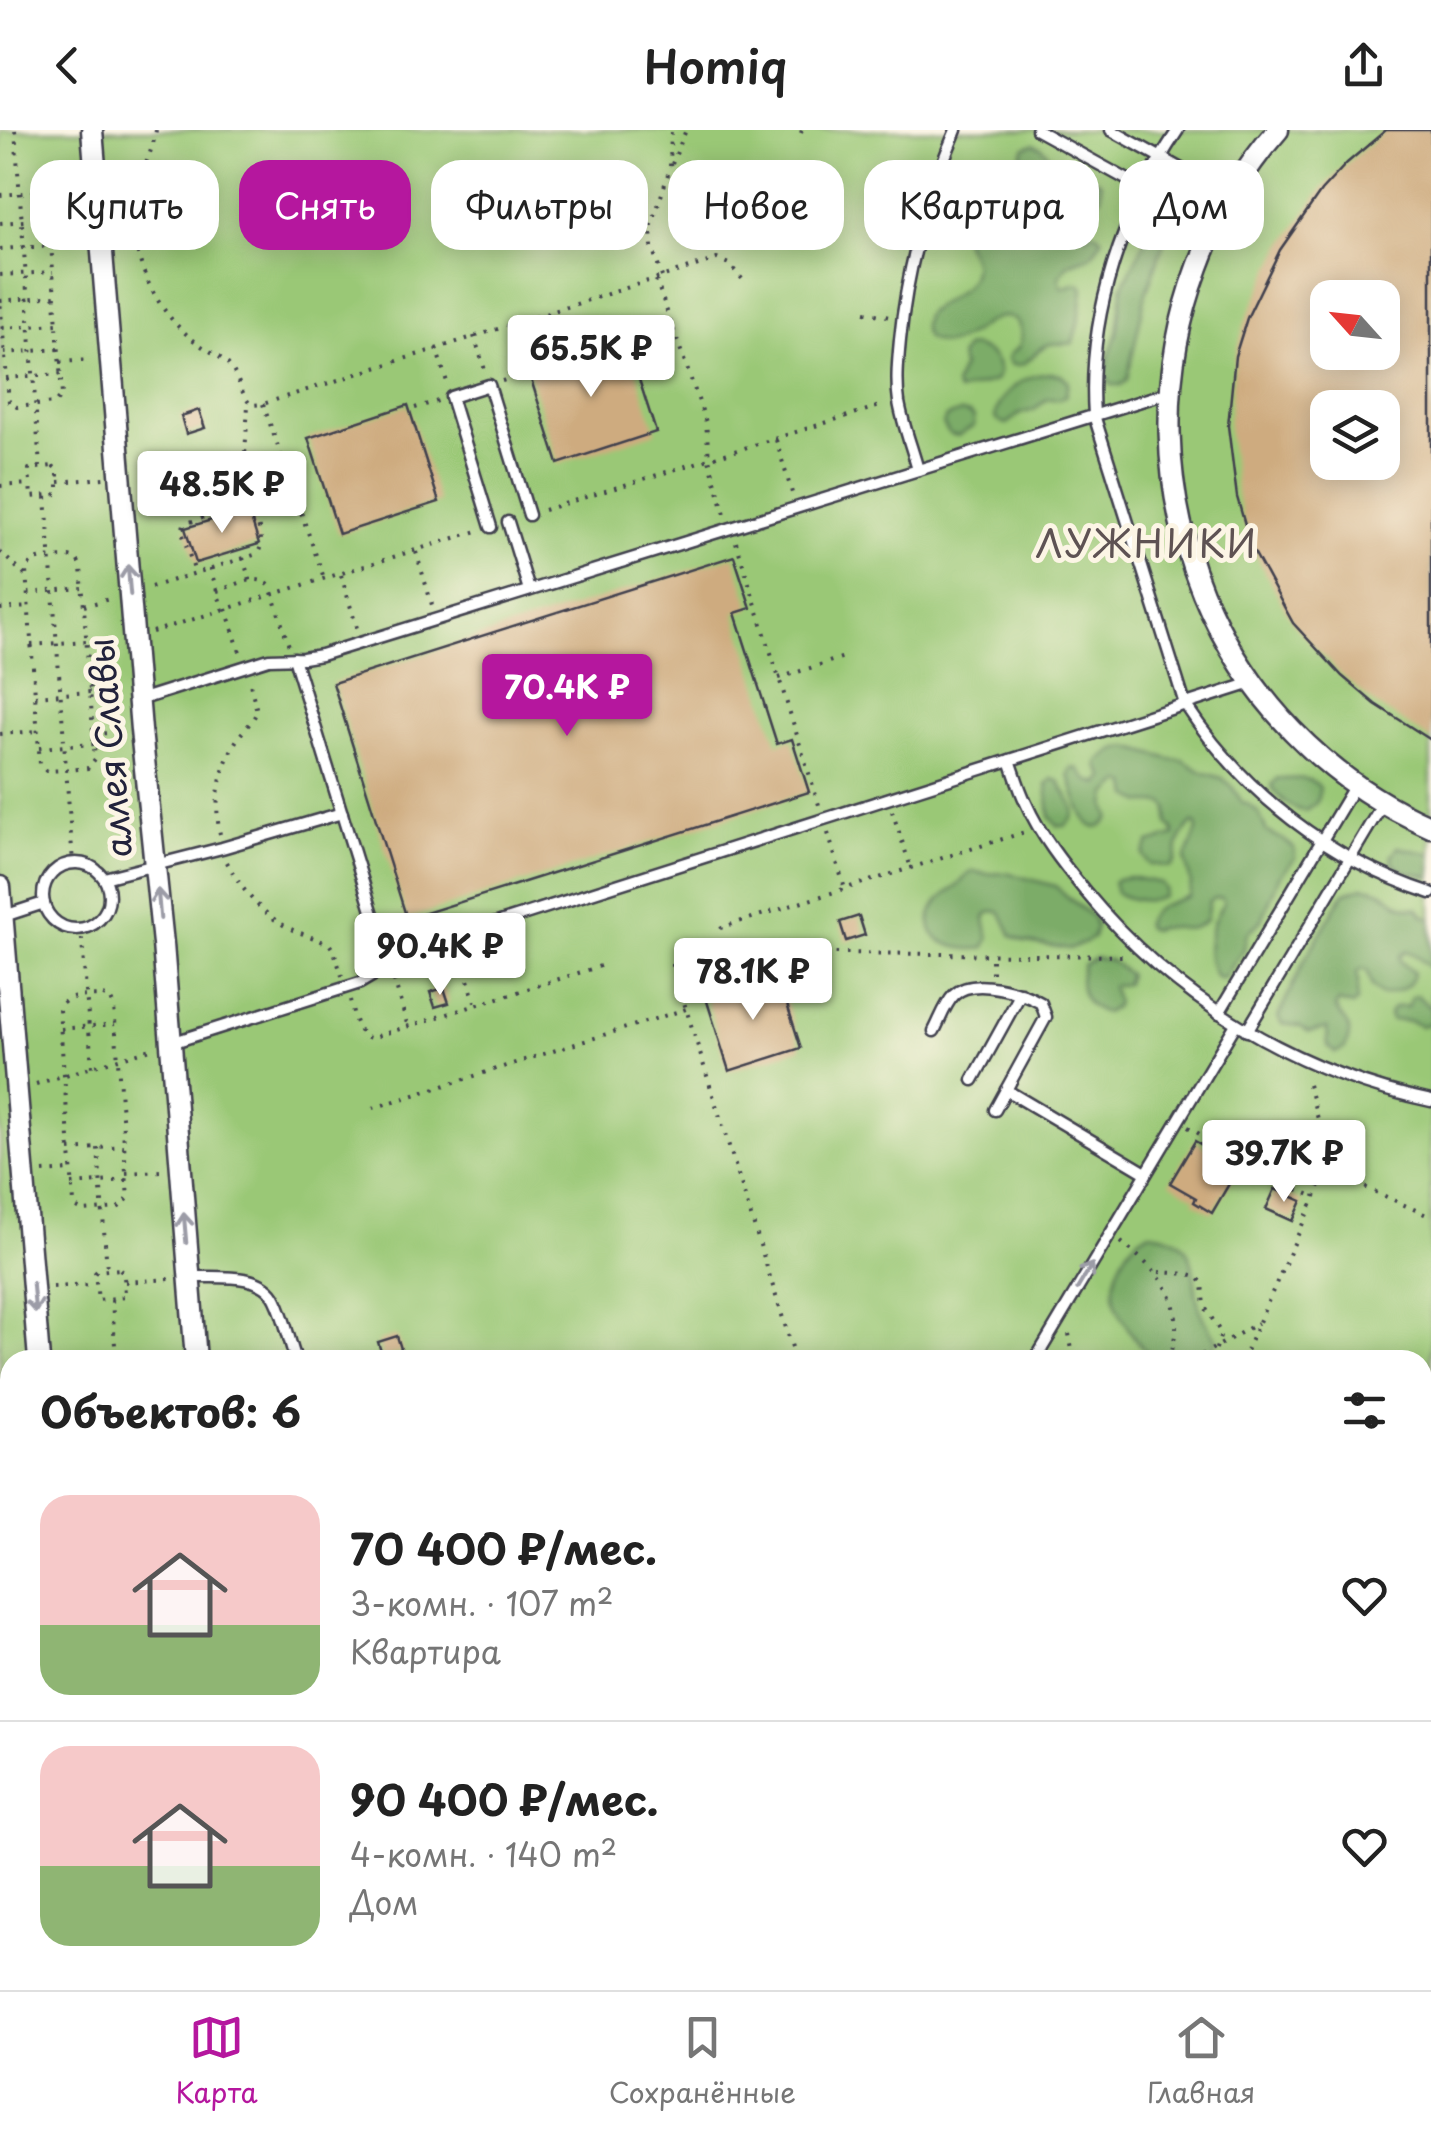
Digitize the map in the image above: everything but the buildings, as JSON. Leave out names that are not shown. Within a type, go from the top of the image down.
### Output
[{"type":"street","name":"аллея Славы","points":[[92,130],[195,1350]]},
{"type":"street","points":[[1255,160],[1278,130]]},
{"type":"street","points":[[1205,250],[1188,295],[1170,392],[1171,470],[1186,549],[1227,643],[1252,683],[1297,736],[1355,785],[1431,827]]},
{"type":"street","points":[[0,887],[38,1350]]},
{"type":"lane","points":[[918,470],[899,400],[902,320],[924,216],[956,130]]},
{"type":"lane","points":[[1037,130],[1119,175]]},
{"type":"lane","points":[[1111,130],[1166,160]]},
{"type":"lane","points":[[1159,160],[1178,130]]},
{"type":"lane","points":[[1119,250],[1102,310],[1093,371],[1094,415],[1185,704],[1214,745],[1285,815],[1350,858],[1431,893]]},
{"type":"lane","points":[[491,527],[451,397],[489,386],[529,515]]},
{"type":"lane","points":[[138,700],[268,659],[315,657],[1170,392]]},
{"type":"lane","points":[[508,522],[530,590]]},
{"type":"lane","points":[[293,658],[389,966]]},
{"type":"lane","points":[[170,1043],[360,983],[416,950],[454,936],[1252,683]]},
{"type":"lane","points":[[1010,760],[1024,800],[1039,827],[1100,910],[1146,956],[1219,1013],[1300,1059],[1354,1081],[1431,1102]]},
{"type":"lane","points":[[1219,1013],[1355,785]]},
{"type":"lane","points":[[1247,1031],[1383,803]]},
{"type":"lane","points":[[104,878],[342,812]]},
{"type":"lane","points":[[74,863],[91,866],[104,878],[109,896],[98,920],[81,928],[58,923],[44,903],[50,876],[74,863]]},
{"type":"lane","points":[[1,917],[44,903]]},
{"type":"lane","points":[[934,1031],[951,1000],[964,989],[994,988],[1021,993],[1042,1003],[1046,1017],[996,1110]]},
{"type":"lane","points":[[972,1080],[1021,993]]},
{"type":"lane","points":[[1041,1350],[1236,1024]]},
{"type":"lane","points":[[1006,1090],[1146,1173]]},
{"type":"lane","points":[[189,1277],[250,1280],[271,1292],[293,1350]]},
{"type":"path","points":[[15,130],[40,467]]},
{"type":"path","points":[[156,130],[136,192],[134,225],[139,258],[151,289],[166,312],[236,374],[248,403],[242,505]]},
{"type":"path","points":[[670,160],[672,130]]},
{"type":"path","points":[[673,160],[686,130]]},
{"type":"path","points":[[668,174],[651,228],[659,278],[706,422],[709,462],[845,888]]},
{"type":"path","points":[[0,195],[30,192]]},
{"type":"path","points":[[0,223],[30,220]]},
{"type":"path","points":[[0,249],[30,247]]},
{"type":"path","points":[[51,250],[55,296],[61,374],[60,398],[52,404],[17,407],[8,399],[2,369],[0,300],[55,296]]},
{"type":"path","points":[[248,403],[262,404],[716,260],[729,264],[745,282]]},
{"type":"path","points":[[0,276],[53,272]]},
{"type":"path","points":[[865,312],[902,320]]},
{"type":"path","points":[[2,328],[57,324]]},
{"type":"path","points":[[474,336],[489,386],[526,374]]},
{"type":"path","points":[[4,353],[59,348]]},
{"type":"path","points":[[415,408],[451,397],[436,348]]},
{"type":"path","points":[[60,362],[110,358]]},
{"type":"path","points":[[6,378],[61,374]]},
{"type":"path","points":[[262,404],[324,579]]},
{"type":"path","points":[[775,438],[797,508]]},
{"type":"path","points":[[40,467],[57,468],[57,495],[31,497],[29,470],[40,467]]},
{"type":"path","points":[[58,482],[120,477]]},
{"type":"path","points":[[0,486],[29,484]]},
{"type":"path","points":[[46,497],[74,863]]},
{"type":"path","points":[[84,606],[130,593],[257,554],[262,546],[252,510],[242,505],[184,524],[182,532],[195,573]]},
{"type":"path","points":[[415,550],[436,619]]},
{"type":"path","points":[[0,552],[26,576]]},
{"type":"path","points":[[69,556],[77,559],[80,566],[95,760],[85,769],[50,772],[40,764],[26,576],[30,561],[69,556]]},
{"type":"path","points":[[242,558],[250,581]]},
{"type":"path","points":[[210,568],[257,712],[233,746],[220,780],[217,811],[222,848],[235,878],[261,909],[287,928],[332,947],[362,1035],[371,1038],[408,1028],[607,964]]},
{"type":"path","points":[[341,574],[362,642]]},
{"type":"path","points":[[217,591],[260,579],[268,583],[293,658]]},
{"type":"path","points":[[28,592],[82,588]]},
{"type":"path","points":[[0,609],[28,606]]},
{"type":"path","points":[[32,645],[86,641]]},
{"type":"path","points":[[779,678],[844,657]]},
{"type":"path","points":[[35,696],[90,692]]},
{"type":"path","points":[[93,734],[141,730]]},
{"type":"path","points":[[0,734],[38,731]]},
{"type":"path","points":[[39,748],[94,744]]},
{"type":"path","points":[[888,798],[910,868]]},
{"type":"path","points":[[720,928],[1039,827]]},
{"type":"path","points":[[81,928],[92,1067]]},
{"type":"path","points":[[454,936],[476,1006]]},
{"type":"path","points":[[721,945],[747,952],[1146,956]]},
{"type":"path","points":[[672,964],[793,1350]]},
{"type":"path","points":[[389,966],[408,1028]]},
{"type":"path","points":[[87,997],[110,998],[114,1006],[127,1202],[118,1208],[83,1211],[74,1203],[59,1010],[67,998],[87,997]]},
{"type":"path","points":[[372,1108],[686,1009]]},
{"type":"path","points":[[61,1029],[115,1024]]},
{"type":"path","points":[[17,1090],[170,1043]]},
{"type":"path","points":[[1246,1350],[1327,1170],[1328,1153],[1300,1059]]},
{"type":"path","points":[[1178,1121],[1275,1179],[1315,1197]]},
{"type":"path","points":[[70,1150],[124,1146]]},
{"type":"path","points":[[98,1148],[106,1270]]},
{"type":"path","points":[[72,1184],[181,1169]]},
{"type":"path","points":[[24,1174],[71,1170]]},
{"type":"path","points":[[1327,1170],[1431,1217]]},
{"type":"path","points":[[1111,1233],[1156,1272],[1171,1296],[1176,1312],[1172,1350]]},
{"type":"path","points":[[106,1270],[123,1270],[125,1297],[98,1300],[94,1274],[106,1270]]},
{"type":"path","points":[[1156,1272],[1189,1274],[1200,1279],[1205,1306],[1219,1330],[1216,1350]]},
{"type":"path","points":[[125,1282],[189,1277]]},
{"type":"path","points":[[33,1289],[95,1284]]},
{"type":"path","points":[[112,1299],[115,1350]]},
{"type":"path","points":[[1211,1350],[1258,1323]]},
{"type":"green space","points":[[0,130],[1431,130],[1431,1350],[0,1350]]},
{"type":"green space","points":[[1039,146],[1052,160],[1019,160],[1025,147]]},
{"type":"green space","points":[[969,250],[1094,250],[1068,264],[1059,277],[1062,288],[1076,283],[1083,289],[1073,343],[1047,345],[1016,365],[1010,364],[1008,358],[1019,347],[1021,332],[1009,317],[994,319],[949,343],[927,338],[924,318],[967,284],[972,274]]},
{"type":"green space","points":[[1140,250],[1161,250],[1146,293],[1127,380],[1111,385],[1105,368],[1117,333],[1123,285]]},
{"type":"green space","points":[[973,346],[991,356],[999,374],[995,381],[958,392],[955,386],[962,367],[960,356],[965,348]]},
{"type":"green space","points":[[1052,373],[1068,381],[1066,395],[1047,399],[1007,424],[998,421],[998,407],[1009,391],[1024,380]]},
{"type":"green space","points":[[961,412],[974,417],[974,426],[958,436],[949,434],[943,424],[946,417]]},
{"type":"green space","points":[[1128,747],[1183,760],[1222,778],[1242,802],[1259,813],[1267,832],[1294,848],[1295,858],[1279,877],[1262,920],[1247,933],[1244,949],[1223,979],[1216,977],[1208,949],[1214,920],[1224,903],[1222,898],[1209,902],[1206,920],[1192,928],[1152,930],[1145,924],[1158,908],[1189,896],[1191,883],[1185,860],[1197,825],[1192,823],[1184,834],[1171,867],[1149,864],[1143,855],[1149,843],[1174,836],[1164,803],[1143,803],[1130,796],[1128,784],[1122,782],[1108,794],[1106,806],[1110,817],[1102,826],[1095,827],[1088,823],[1078,804],[1069,775],[1071,769],[1078,768],[1087,780],[1100,784],[1105,777],[1099,761]]},
{"type":"green space","points":[[1052,779],[1059,781],[1073,805],[1074,815],[1065,826],[1057,826],[1050,817],[1047,785]]},
{"type":"green space","points":[[1277,779],[1311,781],[1320,788],[1317,802],[1306,811],[1290,805],[1274,790],[1272,785]]},
{"type":"green space","points":[[1398,847],[1431,854],[1431,877],[1396,866],[1391,856]]},
{"type":"green space","points":[[973,871],[1008,873],[1055,886],[1093,918],[1093,938],[1070,949],[1025,942],[1012,936],[1001,913],[995,911],[985,918],[989,939],[984,948],[961,948],[941,940],[930,925],[931,915],[942,897]]},
{"type":"green space","points":[[1129,877],[1161,883],[1165,889],[1163,896],[1140,900],[1116,893],[1113,882]]},
{"type":"green space","points":[[1363,887],[1380,891],[1431,917],[1431,969],[1405,952],[1400,961],[1413,972],[1410,982],[1398,991],[1382,995],[1372,987],[1367,970],[1360,969],[1357,1002],[1352,1006],[1339,1002],[1335,1007],[1349,1034],[1345,1048],[1335,1053],[1328,1046],[1327,1028],[1309,1032],[1282,1024],[1278,1017],[1304,961],[1344,893]]},
{"type":"green space","points":[[1095,958],[1110,960],[1128,974],[1126,984],[1111,986],[1117,1002],[1105,1013],[1086,1000],[1081,988],[1083,965]]},
{"type":"green space","points":[[1417,995],[1431,1009],[1431,1023],[1421,1026],[1391,1020],[1392,1010],[1407,1007],[1411,997]]},
{"type":"green space","points":[[1143,1235],[1167,1235],[1190,1256],[1199,1308],[1217,1339],[1213,1350],[1145,1350],[1133,1336],[1118,1309],[1114,1286],[1129,1248]]},
{"type":"district","name":"ЛУЖНИКИ","points":[[1147,545]]}]
